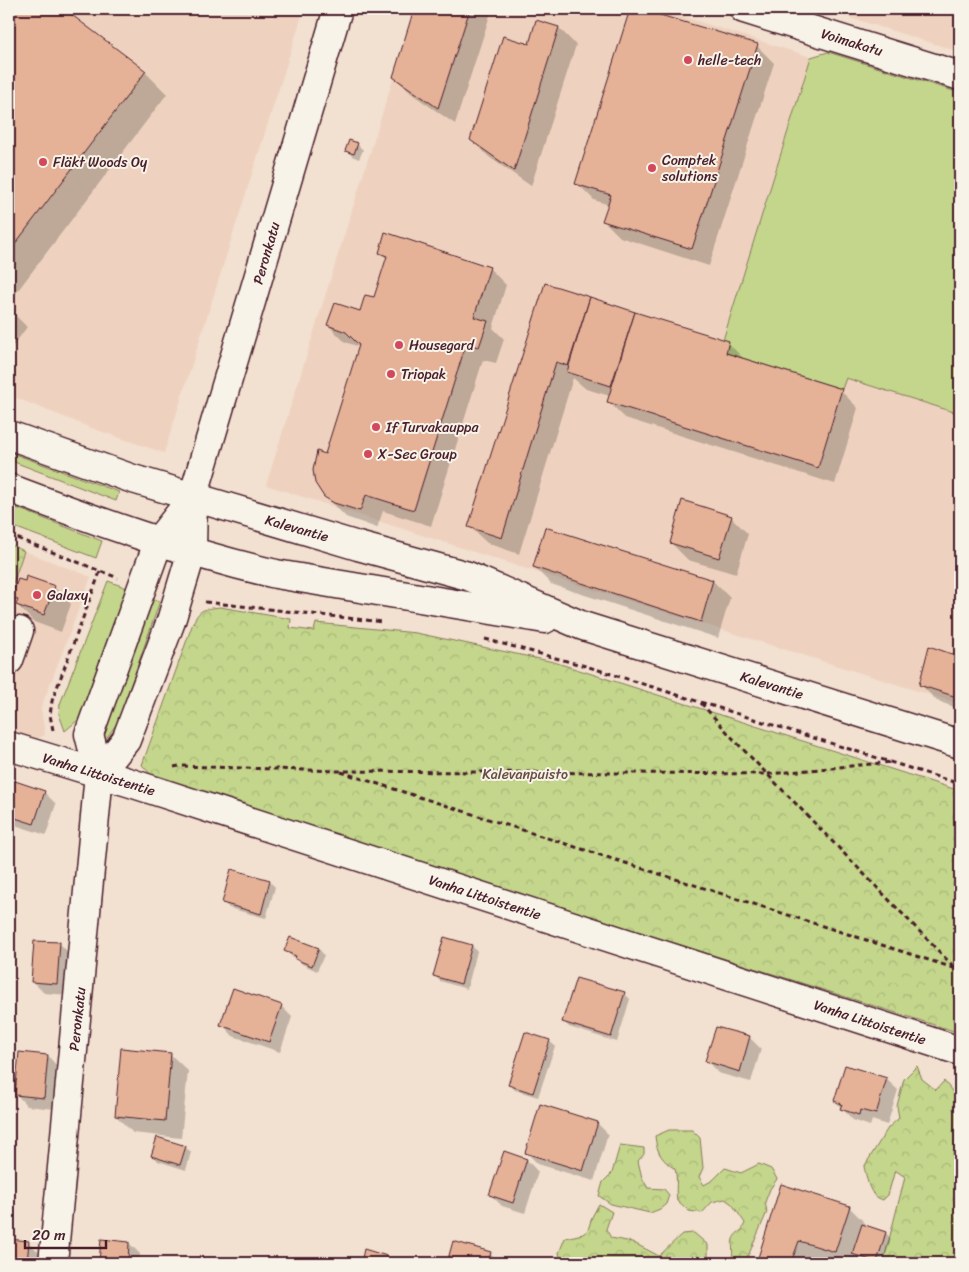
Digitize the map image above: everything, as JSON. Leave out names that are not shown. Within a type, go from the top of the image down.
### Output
[{"type":"street","name":"Peronkatu","points":[[99,774],[126,740],[179,598],[192,551],[193,497],[338,9]]},
{"type":"street","name":"Voimakatu","points":[[744,9],[960,76]]},
{"type":"street","name":"Kalevantie","points":[[9,435],[133,479],[358,546],[468,576],[583,626],[960,744]]},
{"type":"street","name":"Kalevantie","points":[[9,488],[100,522],[235,564],[276,574],[583,626]]},
{"type":"street","name":"Peronkatu","points":[[54,1263],[93,856],[99,774],[89,734],[159,540],[193,497]]},
{"type":"street","points":[[9,660],[19,631]]},
{"type":"street","name":"Vanha Littoistentie","points":[[9,746],[960,1051]]},
{"type":"path","points":[[9,535],[100,572],[143,586]]},
{"type":"path","points":[[49,758],[54,736],[50,715],[52,701],[100,572]]},
{"type":"path","points":[[179,598],[385,622]]},
{"type":"path","points":[[479,638],[589,667],[960,784]]},
{"type":"path","points":[[701,703],[955,968]]},
{"type":"path","points":[[169,768],[179,766],[338,770],[768,774],[893,762]]},
{"type":"path","points":[[338,770],[960,970]]},
{"type":"path","points":[[955,968],[960,964]]},
{"type":"shaded area","points":[[9,9],[304,9],[164,453],[94,429],[9,395]]},
{"type":"shaded area","points":[[415,9],[659,9],[811,57],[723,339],[960,414],[960,704],[533,571],[266,485]]},
{"type":"shaded area","points":[[823,9],[960,9],[960,52]]},
{"type":"shaded area","points":[[24,551],[91,577],[41,708],[45,735],[34,740],[9,734],[9,595]]},
{"type":"green space","points":[[828,52],[960,93],[960,414],[846,378],[842,389],[726,353],[729,342],[723,340],[811,57]]},
{"type":"green space","points":[[9,452],[119,492],[116,501],[9,460]]},
{"type":"green space","points":[[9,505],[102,541],[96,558],[9,525]]},
{"type":"green space","points":[[9,544],[24,551],[9,595]]},
{"type":"green space","points":[[108,581],[127,588],[85,714],[65,731],[59,714],[60,704]]},
{"type":"green space","points":[[150,598],[160,601],[118,722],[105,740],[100,742]]},
{"type":"green space","name":"Kalevanpuisto","points":[[220,607],[291,619],[290,628],[314,631],[316,623],[416,633],[554,662],[960,791],[960,1033],[155,779],[142,765],[193,623],[198,614],[204,610]]},
{"type":"green space","points":[[917,1066],[922,1079],[936,1090],[944,1081],[960,1101],[960,1257],[955,1263],[883,1263],[905,1177],[895,1170],[888,1195],[883,1200],[871,1191],[864,1167],[888,1128],[899,1118],[897,1106],[904,1079]]},
{"type":"green space","points":[[669,1130],[692,1130],[700,1138],[703,1168],[699,1177],[704,1185],[713,1180],[725,1168],[741,1173],[759,1164],[771,1169],[777,1179],[770,1189],[765,1202],[767,1212],[745,1263],[724,1263],[731,1261],[734,1237],[742,1230],[745,1223],[732,1204],[725,1199],[712,1202],[702,1213],[689,1211],[677,1200],[675,1169],[661,1156],[655,1136]]},
{"type":"green space","points":[[620,1145],[644,1148],[644,1154],[638,1161],[642,1178],[648,1188],[664,1189],[669,1195],[666,1204],[660,1209],[650,1213],[611,1204],[599,1196],[603,1182],[612,1173]]},
{"type":"green space","points":[[599,1204],[612,1212],[606,1229],[611,1238],[632,1242],[659,1256],[682,1234],[694,1233],[708,1245],[706,1263],[562,1263],[559,1253],[565,1238],[583,1234],[588,1230]]},
{"type":"building","name":"Fläkt Woods Oy","points":[[9,9],[64,9],[146,71],[9,252]]},
{"type":"building","points":[[414,9],[470,9],[438,108],[393,77]]},
{"type":"building","points":[[630,9],[640,9],[758,44],[692,249],[602,221],[611,195],[575,184]]},
{"type":"building","points":[[536,20],[559,27],[514,171],[470,140],[503,36],[529,44]]},
{"type":"building","points":[[349,140],[358,143],[354,154],[345,151]]},
{"type":"building","points":[[385,232],[490,267],[474,317],[488,321],[479,347],[466,344],[414,510],[366,495],[360,511],[334,503],[324,497],[315,483],[313,470],[317,451],[325,454],[359,345],[346,332],[327,325],[335,303],[360,311],[365,295],[374,297],[387,256],[379,253]]},
{"type":"building","points":[[545,283],[590,297],[568,366],[556,362],[502,538],[468,527]]},
{"type":"building","points":[[590,297],[635,312],[611,386],[567,372]]},
{"type":"building","points":[[635,312],[729,341],[726,353],[842,389],[818,468],[607,402]]},
{"type":"building","points":[[682,500],[732,516],[719,558],[670,543]]},
{"type":"building","points":[[545,527],[713,580],[701,622],[533,567]]},
{"type":"building","points":[[26,576],[55,586],[44,615],[16,605],[18,600],[11,598],[18,579],[25,581]]},
{"type":"building","points":[[929,646],[960,657],[960,698],[919,685]]},
{"type":"building","points":[[9,779],[45,791],[34,824],[9,816]]},
{"type":"building","points":[[231,869],[270,880],[261,914],[222,903]]},
{"type":"building","points":[[290,937],[319,948],[312,966],[295,959],[296,956],[284,951]]},
{"type":"building","points":[[444,937],[472,945],[461,984],[433,976]]},
{"type":"building","points":[[34,941],[60,942],[57,984],[31,982]]},
{"type":"building","points":[[576,978],[625,992],[611,1037],[562,1022]]},
{"type":"building","points":[[233,988],[282,1005],[269,1042],[220,1025]]},
{"type":"building","points":[[716,1027],[750,1036],[740,1072],[705,1061]]},
{"type":"building","points":[[525,1032],[550,1040],[533,1093],[508,1085]]},
{"type":"building","points":[[121,1048],[171,1053],[165,1121],[115,1116]]},
{"type":"building","points":[[19,1052],[48,1055],[44,1098],[15,1095]]},
{"type":"building","points":[[845,1065],[887,1078],[876,1114],[860,1110],[859,1115],[840,1109],[842,1104],[834,1101]]},
{"type":"building","points":[[540,1104],[598,1122],[583,1171],[525,1153]]},
{"type":"building","points":[[157,1137],[186,1146],[180,1165],[151,1156]]},
{"type":"building","points":[[504,1151],[527,1159],[513,1203],[489,1195]]},
{"type":"building","points":[[781,1184],[850,1206],[835,1252],[799,1241],[791,1263],[764,1263],[757,1261]]},
{"type":"building","points":[[862,1224],[886,1232],[877,1262],[852,1254]]},
{"type":"building","points":[[9,1239],[29,1241],[27,1263],[9,1263]]},
{"type":"building","points":[[101,1239],[129,1242],[128,1263],[99,1263]]},
{"type":"building","points":[[453,1241],[491,1252],[488,1263],[447,1263]]},
{"type":"building","points":[[364,1249],[387,1256],[385,1263],[361,1263]]},
{"type":"place","name":"helle-tech","points":[[688,60]]},
{"type":"place","name":"Fläkt Woods Oy","points":[[43,162]]},
{"type":"place","name":"Comptek solutions","points":[[652,168]]},
{"type":"place","name":"Housegard","points":[[399,345]]},
{"type":"place","name":"Triopak","points":[[391,374]]},
{"type":"place","name":"If Turvakauppa","points":[[376,427]]},
{"type":"place","name":"X-Sec Group","points":[[368,454]]},
{"type":"place","name":"Galaxy","points":[[37,595]]}]
